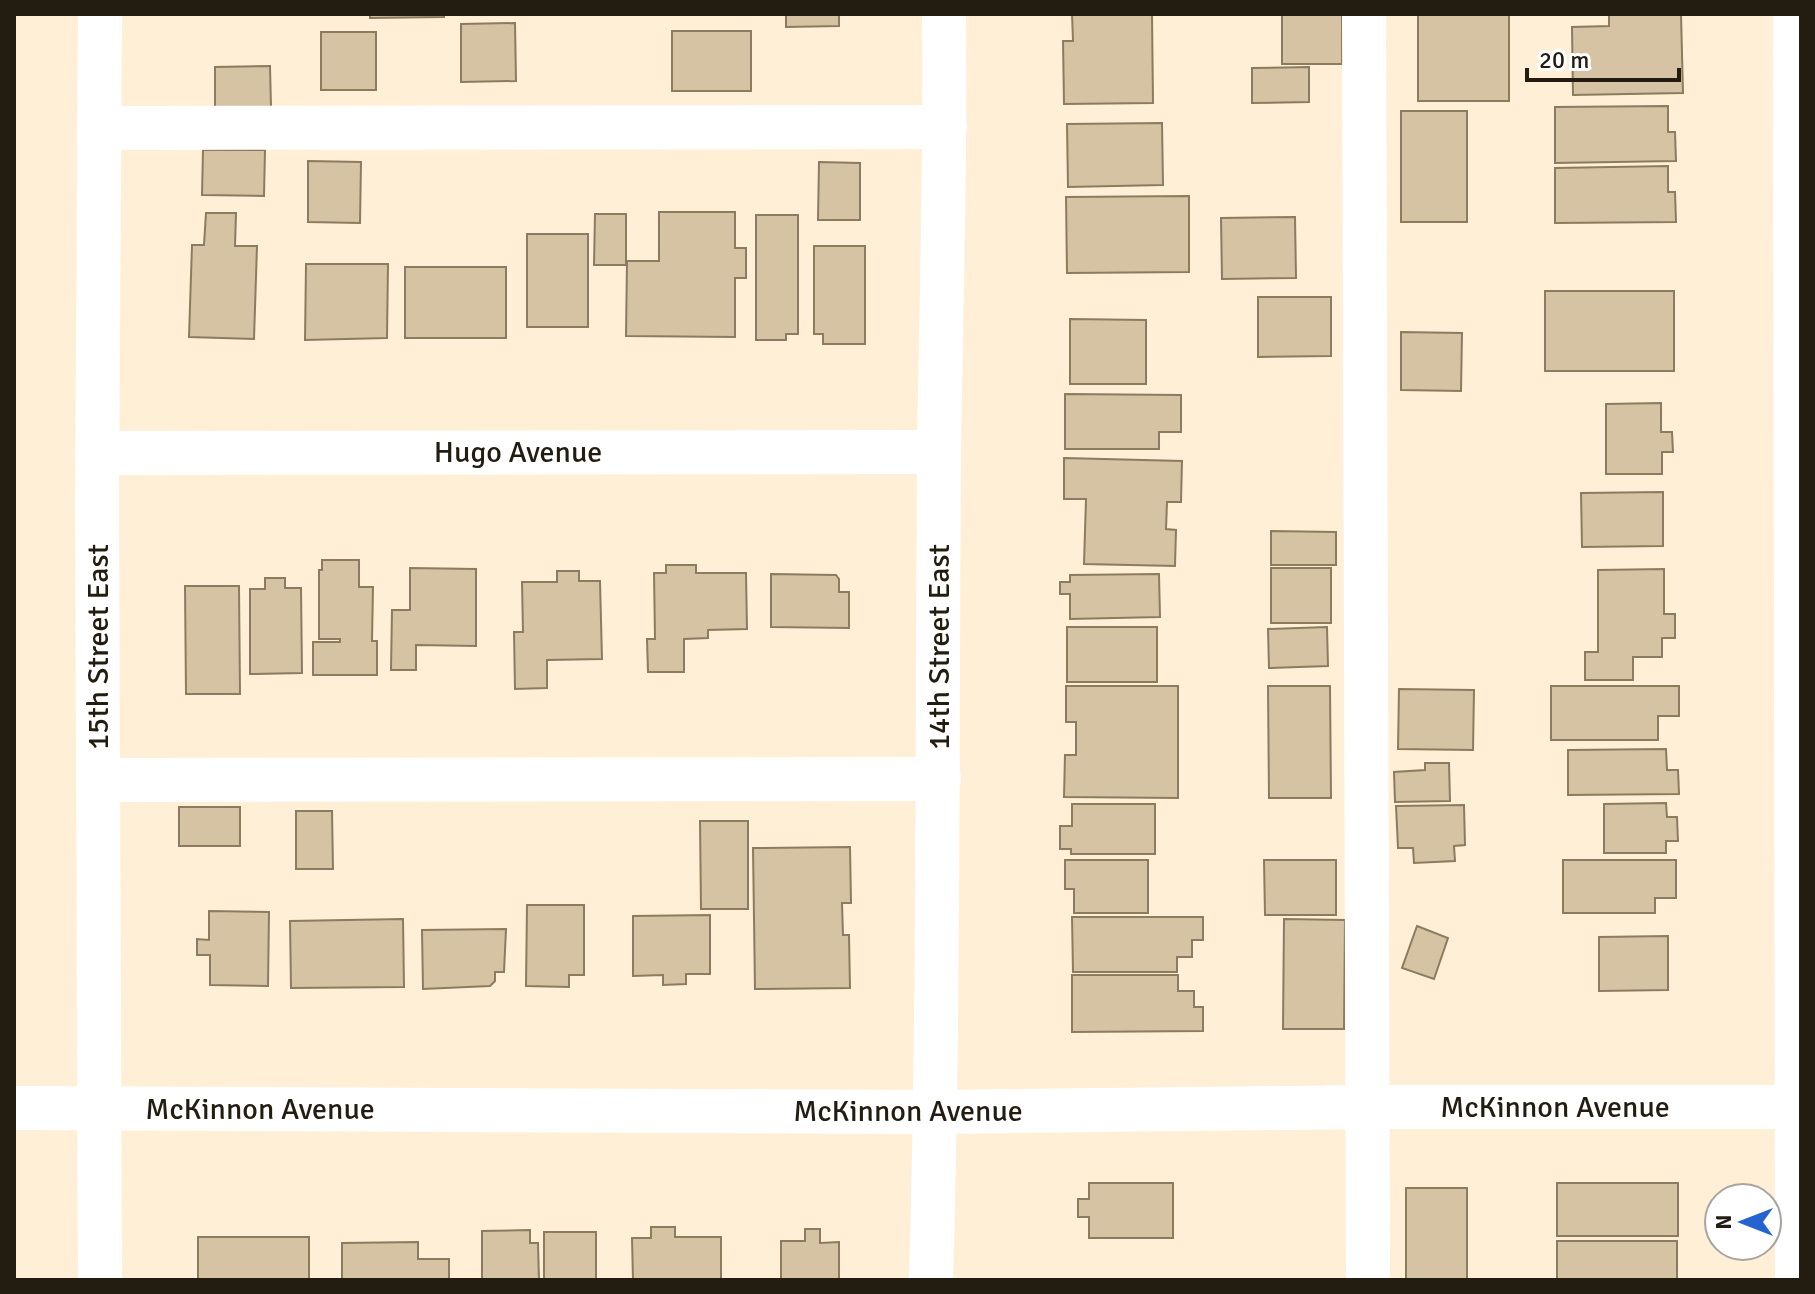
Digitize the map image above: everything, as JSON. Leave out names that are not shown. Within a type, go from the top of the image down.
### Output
[{"type":"street","name":"15th Street East","points":[[100,14],[97,453],[100,1280]]},
{"type":"street","name":"14th Street East","points":[[931,1280],[939,779],[944,14]]},
{"type":"street","points":[[1364,14],[1368,1280]]},
{"type":"street","points":[[1795,14],[1797,1280]]},
{"type":"street","points":[[100,128],[945,127]]},
{"type":"street","name":"Hugo Avenue","points":[[97,453],[939,452]]},
{"type":"street","points":[[98,780],[939,779]]},
{"type":"street","name":"McKinnon Avenue","points":[[14,1108],[935,1112],[1369,1107],[1799,1107]]},
{"type":"building","points":[[370,14],[444,14],[444,17],[370,18]]},
{"type":"building","points":[[786,14],[839,14],[839,26],[786,27]]},
{"type":"building","points":[[1072,14],[1152,14],[1153,103],[1064,104],[1063,41],[1073,41]]},
{"type":"building","points":[[1282,14],[1342,14],[1342,64],[1282,64]]},
{"type":"building","points":[[1609,14],[1681,14],[1683,93],[1573,95],[1572,27],[1609,26]]},
{"type":"building","points":[[1418,15],[1509,15],[1509,101],[1418,101]]},
{"type":"building","points":[[515,23],[516,81],[461,82],[461,24]]},
{"type":"building","points":[[672,31],[751,31],[751,91],[672,91]]},
{"type":"building","points":[[321,32],[376,32],[376,90],[321,90]]},
{"type":"building","points":[[270,66],[271,107],[215,107],[215,67]]},
{"type":"building","points":[[1309,67],[1309,102],[1252,103],[1252,68]]},
{"type":"building","points":[[1668,106],[1668,132],[1675,132],[1676,161],[1555,163],[1555,107]]},
{"type":"building","points":[[1401,111],[1467,111],[1467,222],[1401,222]]},
{"type":"building","points":[[1162,123],[1163,185],[1068,187],[1067,124]]},
{"type":"building","points":[[203,150],[265,150],[264,196],[202,195]]},
{"type":"building","points":[[308,161],[361,162],[360,223],[308,222]]},
{"type":"building","points":[[819,162],[860,163],[860,220],[818,220]]},
{"type":"building","points":[[1668,166],[1668,192],[1675,192],[1676,222],[1555,223],[1555,168]]},
{"type":"building","points":[[1189,196],[1189,272],[1067,273],[1066,197]]},
{"type":"building","points":[[659,212],[735,212],[735,248],[746,248],[746,278],[735,278],[735,337],[626,336],[627,261],[659,261]]},
{"type":"building","points":[[206,213],[236,213],[235,246],[257,246],[254,339],[189,337],[192,245],[204,245]]},
{"type":"building","points":[[595,214],[626,214],[626,265],[594,265]]},
{"type":"building","points":[[756,215],[798,215],[798,334],[786,334],[786,340],[756,340]]},
{"type":"building","points":[[1295,217],[1296,278],[1222,279],[1221,218]]},
{"type":"building","points":[[527,234],[588,234],[588,327],[527,327]]},
{"type":"building","points":[[814,246],[865,246],[865,344],[823,344],[823,334],[814,334]]},
{"type":"building","points":[[306,264],[388,264],[387,338],[305,340]]},
{"type":"building","points":[[405,267],[506,267],[506,338],[405,338]]},
{"type":"building","points":[[1545,291],[1674,291],[1674,371],[1545,371]]},
{"type":"building","points":[[1258,297],[1331,297],[1331,356],[1258,357]]},
{"type":"building","points":[[1070,319],[1146,320],[1146,384],[1070,384]]},
{"type":"building","points":[[1401,332],[1462,333],[1461,391],[1401,390]]},
{"type":"building","points":[[1065,394],[1181,395],[1181,432],[1159,432],[1159,449],[1065,449]]},
{"type":"building","points":[[1661,403],[1661,432],[1672,432],[1673,452],[1662,452],[1662,474],[1606,474],[1606,404]]},
{"type":"building","points":[[1064,458],[1182,461],[1181,502],[1167,502],[1166,529],[1176,530],[1175,566],[1084,564],[1086,499],[1064,499]]},
{"type":"building","points":[[1663,492],[1663,546],[1582,547],[1581,493]]},
{"type":"building","points":[[1271,531],[1336,532],[1336,565],[1271,565]]},
{"type":"building","points":[[322,560],[359,560],[359,587],[373,587],[372,641],[377,641],[377,675],[313,675],[313,642],[340,642],[340,639],[319,639],[319,570],[322,570]]},
{"type":"building","points":[[666,565],[696,565],[696,573],[746,573],[747,629],[708,630],[708,638],[684,639],[684,672],[648,672],[647,639],[655,639],[654,573],[666,573]]},
{"type":"building","points":[[410,568],[476,569],[476,646],[416,645],[416,670],[391,670],[392,610],[410,610]]},
{"type":"building","points":[[1271,568],[1331,568],[1331,623],[1271,623]]},
{"type":"building","points":[[1664,569],[1664,614],[1675,614],[1675,638],[1662,638],[1662,657],[1633,657],[1633,680],[1585,680],[1585,652],[1598,652],[1598,570]]},
{"type":"building","points":[[557,571],[579,571],[579,581],[600,581],[602,659],[547,660],[547,688],[515,689],[514,632],[523,632],[522,582],[557,582]]},
{"type":"building","points":[[771,574],[836,575],[839,592],[849,592],[849,628],[771,627]]},
{"type":"building","points":[[1159,574],[1160,617],[1070,619],[1070,594],[1060,594],[1060,582],[1070,582],[1070,575]]},
{"type":"building","points":[[265,578],[285,578],[285,588],[301,588],[302,673],[250,674],[250,589],[265,589]]},
{"type":"building","points":[[185,586],[239,586],[240,694],[186,694]]},
{"type":"building","points":[[1067,627],[1157,627],[1157,682],[1067,682]]},
{"type":"building","points":[[1327,627],[1328,666],[1269,668],[1268,629]]},
{"type":"building","points":[[1066,686],[1178,686],[1178,798],[1064,797],[1065,755],[1076,755],[1076,722],[1066,722]]},
{"type":"building","points":[[1268,686],[1330,686],[1331,798],[1269,798]]},
{"type":"building","points":[[1551,686],[1679,686],[1679,716],[1658,716],[1658,740],[1551,740]]},
{"type":"building","points":[[1399,689],[1474,690],[1473,750],[1398,749]]},
{"type":"building","points":[[1666,749],[1667,770],[1678,770],[1679,794],[1568,795],[1568,750]]},
{"type":"building","points":[[1425,763],[1449,763],[1450,801],[1395,802],[1394,772],[1425,770]]},
{"type":"building","points":[[1666,803],[1667,817],[1677,817],[1678,841],[1666,841],[1666,853],[1604,853],[1604,804]]},
{"type":"building","points":[[1072,804],[1155,804],[1155,854],[1071,854],[1071,849],[1060,849],[1060,826],[1072,826]]},
{"type":"building","points":[[1464,805],[1465,845],[1454,846],[1455,861],[1414,863],[1413,848],[1398,848],[1396,806]]},
{"type":"building","points":[[179,807],[240,807],[240,846],[179,846]]},
{"type":"building","points":[[296,811],[332,811],[333,869],[296,869]]},
{"type":"building","points":[[700,821],[748,821],[748,909],[701,909]]},
{"type":"building","points":[[850,847],[851,903],[842,903],[843,935],[849,935],[850,988],[755,989],[753,848]]},
{"type":"building","points":[[1065,860],[1148,860],[1148,913],[1074,913],[1074,889],[1065,889]]},
{"type":"building","points":[[1264,860],[1336,860],[1336,915],[1265,915]]},
{"type":"building","points":[[1563,860],[1676,860],[1676,898],[1655,898],[1655,913],[1563,913]]},
{"type":"building","points":[[527,905],[584,905],[584,975],[569,975],[569,987],[526,986]]},
{"type":"building","points":[[209,911],[269,912],[268,986],[210,985],[210,955],[197,955],[197,939],[209,940]]},
{"type":"building","points":[[710,915],[710,974],[686,974],[686,984],[663,985],[663,975],[633,976],[633,916]]},
{"type":"building","points":[[1072,917],[1203,917],[1203,940],[1192,940],[1192,957],[1177,957],[1177,972],[1073,972]]},
{"type":"building","points":[[403,919],[404,987],[291,988],[290,921]]},
{"type":"building","points":[[1284,919],[1345,920],[1344,1029],[1283,1029]]},
{"type":"building","points":[[1417,926],[1448,938],[1434,979],[1402,968]]},
{"type":"building","points":[[506,929],[504,972],[495,972],[495,981],[490,986],[423,989],[422,930]]},
{"type":"building","points":[[1668,936],[1668,990],[1599,991],[1599,937]]},
{"type":"building","points":[[1072,975],[1178,975],[1178,991],[1194,991],[1194,1007],[1203,1007],[1203,1031],[1072,1032]]},
{"type":"building","points":[[1089,1183],[1173,1183],[1173,1238],[1089,1238],[1089,1217],[1078,1217],[1078,1199],[1089,1199]]},
{"type":"building","points":[[1557,1183],[1678,1183],[1678,1236],[1557,1236]]},
{"type":"building","points":[[1406,1188],[1467,1188],[1467,1280],[1406,1280]]},
{"type":"building","points":[[651,1227],[675,1227],[675,1237],[721,1237],[721,1280],[633,1280],[632,1238],[651,1238]]},
{"type":"building","points":[[805,1229],[820,1229],[820,1243],[839,1242],[839,1280],[781,1280],[781,1241],[805,1241]]},
{"type":"building","points":[[530,1230],[530,1243],[538,1243],[539,1280],[482,1280],[482,1231]]},
{"type":"building","points":[[544,1232],[596,1232],[596,1280],[544,1280]]},
{"type":"building","points":[[198,1237],[309,1237],[309,1280],[198,1280]]},
{"type":"building","points":[[1557,1241],[1677,1241],[1677,1280],[1557,1280]]},
{"type":"building","points":[[418,1242],[418,1259],[449,1259],[449,1280],[342,1280],[342,1243]]}]
